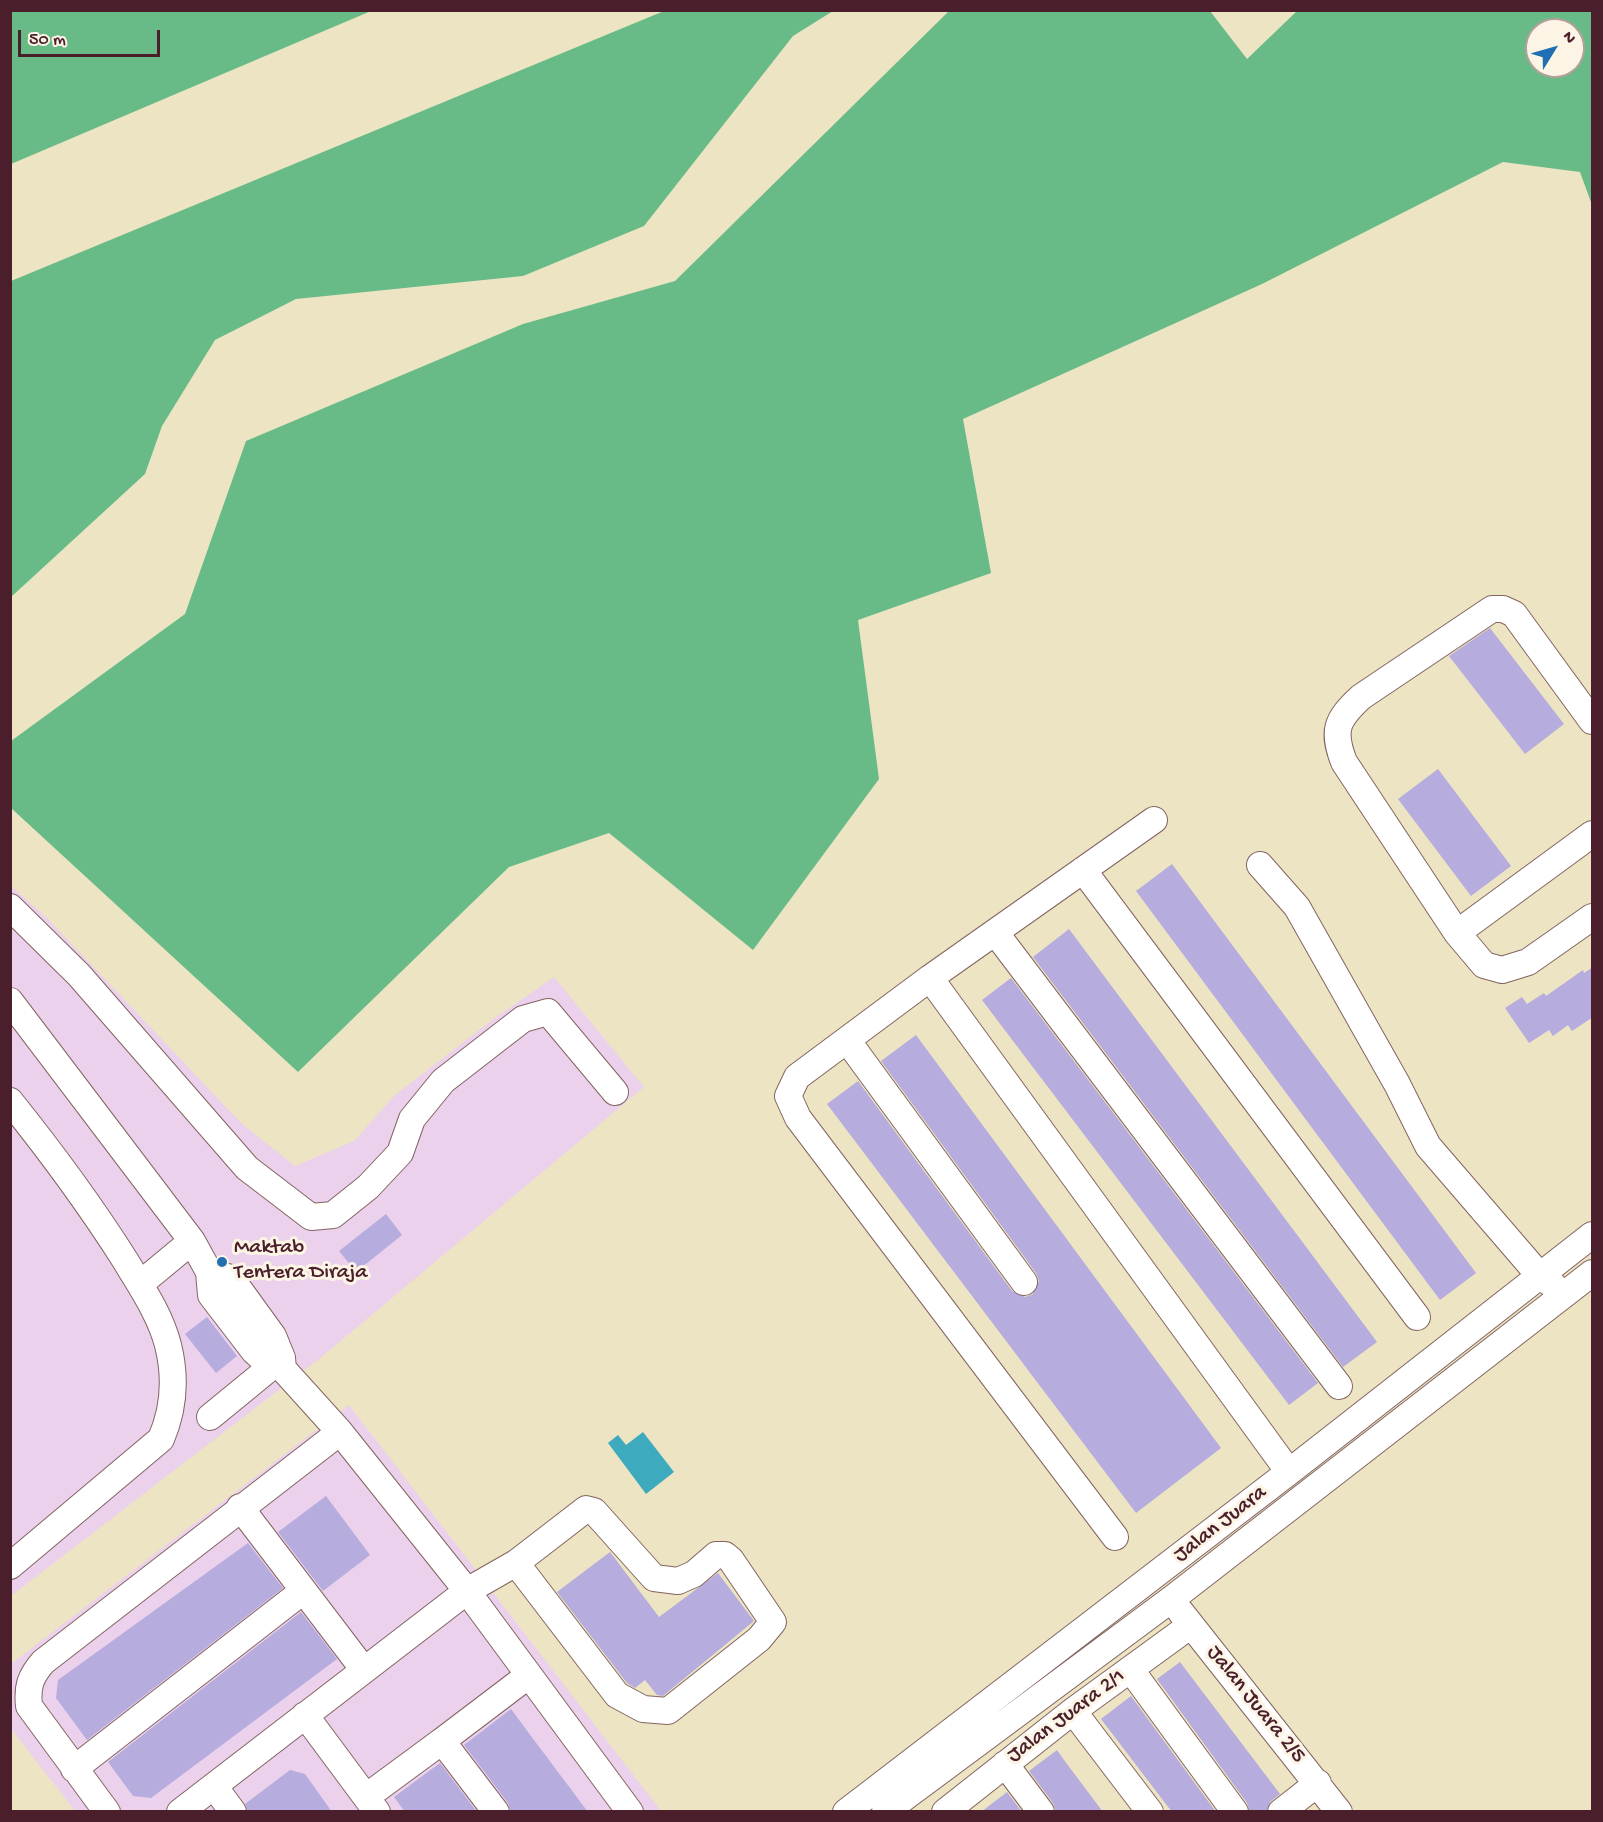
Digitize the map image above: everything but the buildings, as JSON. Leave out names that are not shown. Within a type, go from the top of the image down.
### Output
[{"type":"street","points":[[1593,721],[1514,614],[1503,609],[1492,609],[1361,698],[1345,711],[1337,726],[1337,743],[1344,762],[1456,933],[1484,965],[1502,970],[1528,962],[1593,917]]},
{"type":"street","points":[[1115,1537],[798,1118],[788,1096],[797,1077],[930,978],[1154,820]]},
{"type":"street","points":[[1456,933],[1593,834]]},
{"type":"street","points":[[1260,865],[1297,907],[1397,1084],[1428,1146],[1540,1276],[1565,1294]]},
{"type":"street","points":[[1083,870],[1417,1317]]},
{"type":"street","points":[[10,907],[79,975],[247,1168],[311,1217],[333,1215],[368,1187],[400,1153],[412,1119],[443,1081],[523,1019],[548,1012],[615,1092]]},
{"type":"street","points":[[995,932],[1339,1386]]},
{"type":"street","points":[[930,978],[1289,1472]]},
{"type":"street","points":[[10,1001],[192,1241],[209,1272],[231,1278],[273,1336],[280,1364],[339,1432],[467,1591],[630,1812]]},
{"type":"street","points":[[847,1040],[1024,1282]]},
{"type":"street","points":[[10,1101],[103,1226],[140,1284],[160,1321],[168,1345],[172,1394],[170,1419],[161,1439],[10,1566]]},
{"type":"street","name":"Jalan Juara","points":[[885,1812],[921,1770],[1289,1472],[1593,1235]]},
{"type":"street","points":[[140,1284],[192,1241]]},
{"type":"street","name":"Jalan Juara","points":[[846,1812],[921,1770],[1173,1598],[1593,1273]]},
{"type":"street","points":[[210,1417],[280,1364]]},
{"type":"street","points":[[107,1812],[29,1706],[27,1689],[33,1673],[43,1662],[339,1432]]},
{"type":"street","points":[[240,1507],[364,1670]]},
{"type":"street","points":[[180,1812],[467,1591],[516,1563],[590,1508],[654,1578],[678,1581],[694,1574],[716,1555],[725,1555],[731,1560],[773,1622],[759,1639],[668,1711],[643,1709],[617,1695],[516,1563]]},
{"type":"street","points":[[74,1769],[303,1591]]},
{"type":"street","name":"Jalan Juara 2/5","points":[[1173,1598],[1191,1625],[1339,1812]]},
{"type":"street","name":"Jalan Juara 2/1","points":[[949,1810],[1073,1711],[1191,1625]]},
{"type":"street","points":[[1131,1670],[1235,1812]]},
{"type":"street","points":[[305,1715],[372,1804],[442,1741],[529,1675]]},
{"type":"street","points":[[1073,1711],[1150,1812]]},
{"type":"street","points":[[442,1741],[496,1812]]},
{"type":"street","points":[[1005,1764],[1041,1812]]},
{"type":"street","points":[[921,1770],[949,1810]]},
{"type":"street","points":[[1281,1812],[1318,1783]]},
{"type":"street","points":[[214,1786],[233,1812]]},
{"type":"shaded area","name":"Maktab Tentera Diraja","points":[[11,886],[46,917],[242,1124],[295,1166],[354,1141],[395,1095],[495,1018],[554,977],[644,1087],[319,1359],[11,1596]]},
{"type":"shaded area","points":[[349,1405],[661,1811],[75,1811],[11,1729],[11,1664]]},
{"type":"green space","points":[[11,10],[371,10],[371,11],[11,164]]},
{"type":"green space","points":[[664,11],[833,11],[793,36],[644,226],[523,276],[296,299],[215,340],[162,426],[145,474],[11,597],[11,281]]},
{"type":"green space","points":[[949,11],[1210,11],[1247,59],[1297,11],[1592,11],[1592,205],[1580,172],[1503,162],[1262,284],[963,419],[991,573],[858,620],[879,779],[753,950],[609,833],[509,867],[298,1072],[11,808],[11,741],[185,614],[246,441],[523,324],[675,281]]},
{"type":"water","points":[[643,1432],[674,1472],[646,1494],[608,1443],[618,1435],[626,1445]]},
{"type":"place","name":"Maktab Tentera Diraja","points":[[222,1262]]}]
